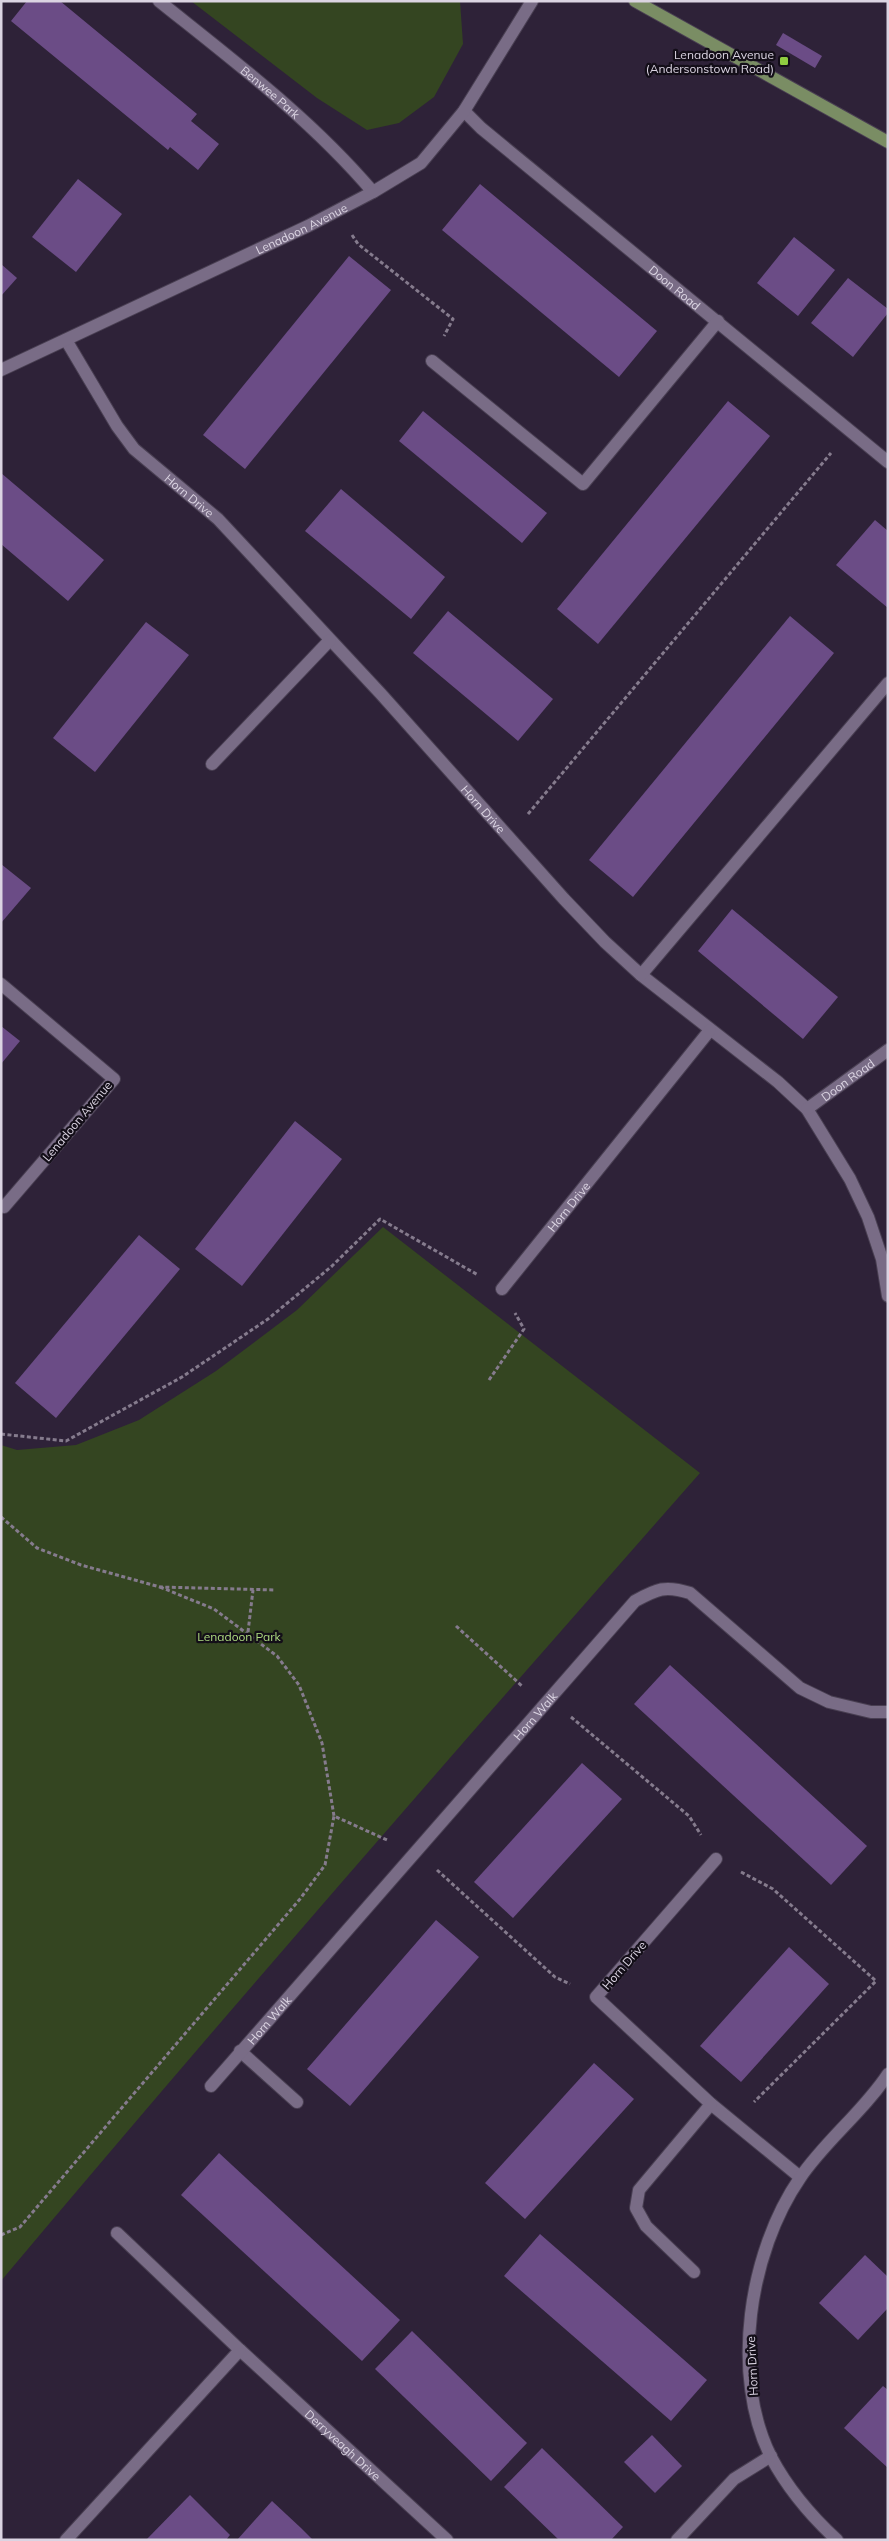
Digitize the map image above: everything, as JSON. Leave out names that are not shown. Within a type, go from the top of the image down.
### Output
[{"type":"main road","points":[[634,1],[888,142]]},
{"type":"street","name":"Benwee Park","points":[[160,1],[282,100],[356,172],[373,192]]},
{"type":"street","name":"Lenadoon Avenue","points":[[1,370],[338,211],[421,163],[464,111],[532,1]]},
{"type":"street","name":"Doon Road","points":[[464,111],[481,128],[888,462]]},
{"type":"street","points":[[432,361],[583,484],[718,321]]},
{"type":"street","name":"Horn Drive","points":[[66,340],[117,426],[134,449],[218,519],[598,935],[641,975],[778,1082],[807,1109],[850,1179],[868,1217],[882,1259],[888,1296]]},
{"type":"street","points":[[212,764],[330,640]]},
{"type":"street","points":[[641,975],[888,683]]},
{"type":"street","name":"Lenadoon Avenue","points":[[1,984],[114,1079],[4,1207]]},
{"type":"street","name":"Horn Drive","points":[[502,1289],[710,1030]]},
{"type":"street","name":"Doon Road","points":[[807,1109],[888,1050]]},
{"type":"street","name":"Horn Walk","points":[[211,2086],[545,1701],[635,1601],[655,1590],[672,1587],[690,1593],[800,1688],[829,1702],[871,1712],[888,1712]]},
{"type":"street","name":"Horn Drive","points":[[716,1859],[596,1997],[711,2104],[800,2177]]},
{"type":"street","name":"Horn Walk","points":[[240,2051],[297,2102]]},
{"type":"street","name":"Horn Drive","points":[[837,2540],[818,2522],[790,2488],[771,2456],[756,2410],[750,2370],[750,2316],[758,2270],[775,2220],[800,2177],[888,2074]]},
{"type":"street","points":[[694,2272],[646,2226],[636,2208],[639,2190],[711,2104]]},
{"type":"street","name":"Derryveagh Drive","points":[[116,2233],[447,2540]]},
{"type":"street","points":[[66,2540],[240,2350]]},
{"type":"street","points":[[677,2540],[734,2479],[771,2456]]},
{"type":"path","points":[[338,211],[358,244],[453,319],[432,361]]},
{"type":"path","points":[[509,838],[850,430]]},
{"type":"path","points":[[1,1435],[66,1441],[182,1377],[268,1319],[332,1266],[380,1219],[502,1289],[524,1329],[489,1380]]},
{"type":"path","points":[[1,1517],[37,1548],[81,1566],[160,1587],[214,1609],[248,1632],[277,1656],[299,1686],[322,1743],[334,1816],[325,1865],[300,1899],[20,2227],[1,2235]]},
{"type":"path","points":[[160,1587],[275,1590]]},
{"type":"path","points":[[248,1632],[253,1590]]},
{"type":"path","points":[[456,1626],[545,1701],[689,1816],[716,1859],[772,1888],[876,1981],[734,2122]]},
{"type":"path","points":[[334,1816],[414,1852],[427,1860],[555,1977],[596,1997]]},
{"type":"green space","points":[[191,1],[460,1],[463,44],[434,97],[399,123],[367,130],[317,98]]},
{"type":"green space","name":"Lenadoon Park","points":[[383,1227],[700,1473],[261,1976],[1,2281],[1,1445],[17,1450],[76,1445],[139,1420],[216,1371],[297,1310]]},
{"type":"building","points":[[27,1],[60,1],[197,114],[191,121],[219,144],[198,170],[170,147],[168,150],[11,21]]},
{"type":"building","points":[[783,33],[822,56],[815,68],[776,45]]},
{"type":"building","points":[[78,179],[122,214],[76,272],[32,237]]},
{"type":"building","points":[[480,184],[657,331],[619,377],[442,230]]},
{"type":"building","points":[[794,237],[835,270],[798,316],[757,283]]},
{"type":"building","points":[[349,256],[391,290],[245,469],[203,435]]},
{"type":"building","points":[[1,264],[17,278],[1,296]]},
{"type":"building","points":[[848,278],[888,309],[888,313],[853,357],[811,323]]},
{"type":"building","points":[[728,401],[770,436],[598,644],[557,609]]},
{"type":"building","points":[[423,411],[547,513],[522,543],[399,441]]},
{"type":"building","points":[[1,473],[104,560],[68,601],[1,544]]},
{"type":"building","points":[[341,489],[445,577],[411,619],[305,531]]},
{"type":"building","points":[[875,520],[888,531],[888,608],[836,565]]},
{"type":"building","points":[[448,611],[553,699],[518,741],[413,653]]},
{"type":"building","points":[[790,616],[834,653],[633,897],[589,860]]},
{"type":"building","points":[[146,622],[189,655],[95,772],[53,738]]},
{"type":"building","points":[[1,864],[31,888],[1,923]]},
{"type":"building","points":[[732,909],[838,997],[803,1039],[698,951]]},
{"type":"building","points":[[1,1026],[20,1041],[1,1064]]},
{"type":"building","points":[[295,1121],[342,1159],[242,1286],[195,1249]]},
{"type":"building","points":[[139,1235],[180,1269],[56,1418],[15,1383]]},
{"type":"building","points":[[670,1665],[867,1846],[831,1885],[634,1704]]},
{"type":"building","points":[[582,1763],[622,1799],[513,1918],[474,1882]]},
{"type":"building","points":[[436,1920],[479,1957],[350,2106],[307,2069]]},
{"type":"building","points":[[789,1947],[829,1984],[741,2082],[700,2046]]},
{"type":"building","points":[[594,2063],[634,2099],[525,2219],[485,2183]]},
{"type":"building","points":[[219,2153],[400,2320],[362,2361],[181,2195]]},
{"type":"building","points":[[540,2234],[707,2380],[671,2421],[504,2276]]},
{"type":"building","points":[[865,2255],[888,2277],[888,2308],[858,2340],[819,2303]]},
{"type":"building","points":[[412,2331],[527,2443],[491,2481],[375,2369]]},
{"type":"building","points":[[883,2386],[888,2390],[888,2468],[844,2428]]},
{"type":"building","points":[[652,2435],[682,2466],[655,2493],[624,2462]]},
{"type":"building","points":[[542,2448],[623,2527],[611,2540],[559,2540],[504,2487]]},
{"type":"building","points":[[190,2495],[230,2535],[226,2540],[146,2540]]},
{"type":"building","points":[[272,2501],[301,2528],[313,2540],[237,2540]]},
{"type":"place","name":"Lenadoon Avenue (Andersonstown Road)","points":[[784,61]]}]
